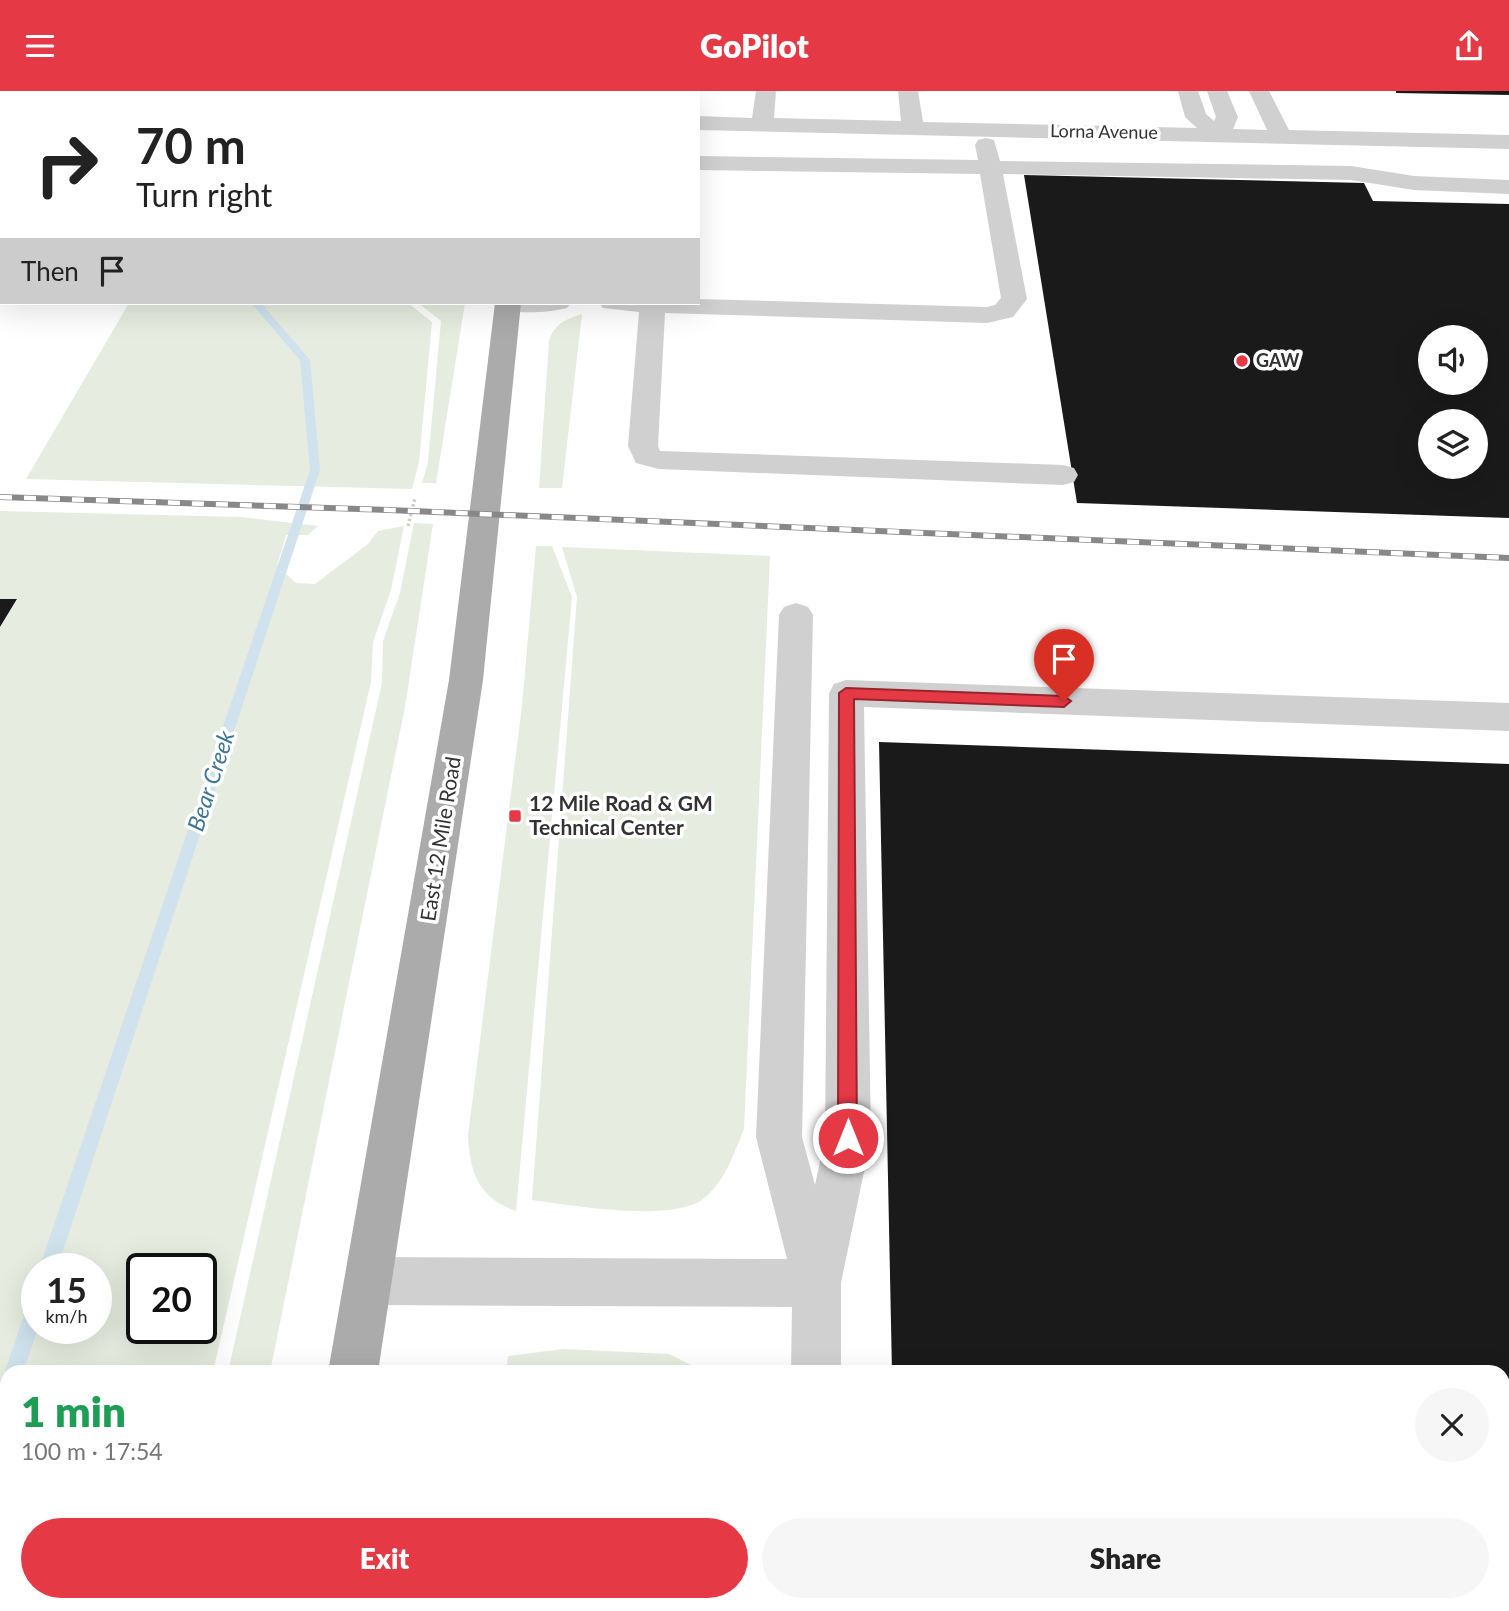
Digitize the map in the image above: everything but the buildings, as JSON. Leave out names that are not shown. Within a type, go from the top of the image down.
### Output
[{"type":"main road","name":"East 12 Mile Road","points":[[355,1365],[466,680],[508,305]]},
{"type":"street","points":[[762,125],[766,91]]},
{"type":"street","points":[[908,91],[913,128]]},
{"type":"street","points":[[1188,91],[1196,117],[1219,135],[1227,117],[1217,91]]},
{"type":"street","points":[[1259,91],[1281,137]]},
{"type":"street","name":"Lorna Avenue","points":[[700,123],[1509,142]]},
{"type":"street","points":[[679,305],[913,314],[987,315],[1004,311],[1014,299],[983,129]]},
{"type":"street","points":[[700,163],[1351,173],[1414,183],[1509,187]]},
{"type":"street","points":[[653,305],[643,446],[646,456],[659,460],[1063,475]]},
{"type":"street","points":[[796,615],[779,1137],[817,1283]]},
{"type":"street","points":[[816,1365],[817,1283],[848,1138],[846,693],[1509,717]]},
{"type":"street","points":[[370,1280],[817,1283]]},
{"type":"path","points":[[408,526],[415,498]]},
{"type":"shaded area","points":[[128,305],[411,305],[432,322],[419,462],[412,489],[26,479]]},
{"type":"shaded area","points":[[421,305],[465,305],[436,483],[422,483],[428,462],[441,321]]},
{"type":"shaded area","points":[[582,314],[562,488],[539,488],[549,341],[561,323]]},
{"type":"shaded area","points":[[0,511],[242,517],[318,526],[308,535],[286,535],[277,566],[296,583],[315,584],[368,544],[378,531],[404,526],[391,590],[373,642],[371,682],[215,1365],[0,1365],[0,628],[17,600],[0,599]]},
{"type":"shaded area","points":[[414,523],[433,524],[405,707],[271,1365],[230,1365],[382,683],[383,641],[400,593]]},
{"type":"shaded area","points":[[536,546],[552,546],[572,597],[516,1211],[493,1199],[479,1183],[471,1162],[468,1136],[522,706]]},
{"type":"shaded area","points":[[562,547],[770,556],[744,1129],[728,1167],[711,1192],[688,1206],[668,1210],[620,1210],[532,1200],[577,597]]},
{"type":"shaded area","points":[[564,1349],[669,1354],[691,1365],[507,1365],[508,1356]]},
{"type":"waterway","name":"Bear Creek","points":[[53,1253],[315,470],[305,360],[258,305]]},
{"type":"waterway","name":"Bear Creek","points":[[16,1365],[23,1344]]},
{"type":"railway","points":[[0,497],[389,510],[1509,558]]},
{"type":"place","name":"GAW","points":[[1242,361]]},
{"type":"place","name":"12 Mile Road & GM Technical Center","points":[[515,816]]},
{"type":"route","points":[[848,1138],[846,693],[1064,701]]}]
